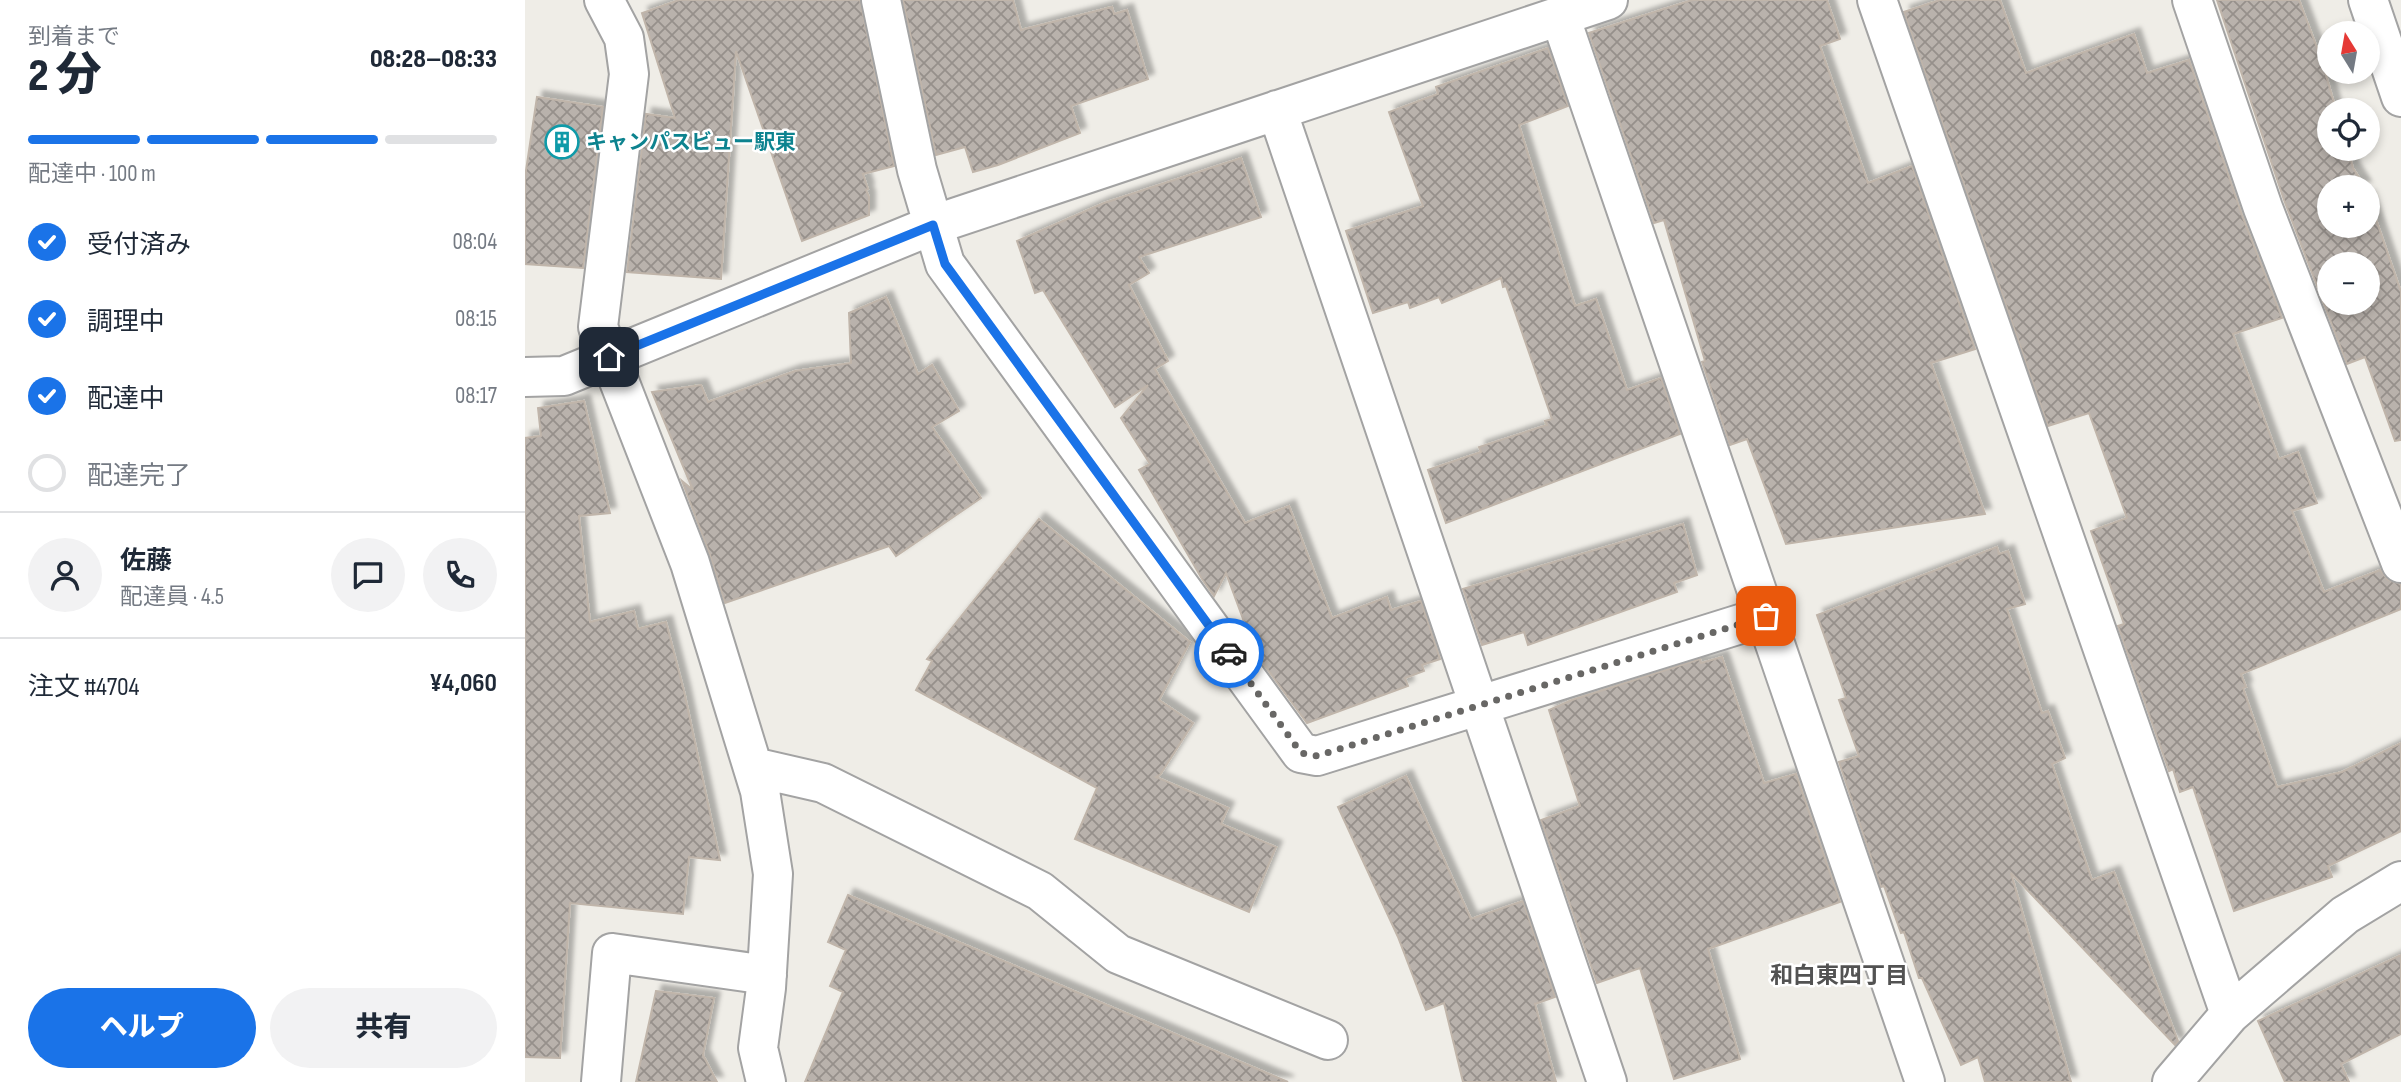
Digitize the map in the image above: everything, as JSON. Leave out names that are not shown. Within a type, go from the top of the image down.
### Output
[{"type":"street","points":[[604,0],[624,38],[629,74],[598,327],[690,563],[760,791],[772,873],[767,975],[758,1048],[766,1082]]},
{"type":"street","points":[[881,0],[917,170],[945,264],[1301,753],[1317,756],[1766,616]]},
{"type":"street","points":[[525,377],[564,376],[933,225],[1608,0]]},
{"type":"street","points":[[1877,0],[2230,1014]]},
{"type":"street","points":[[2192,0],[2263,208],[2401,563]]},
{"type":"street","points":[[2368,0],[2401,97]]},
{"type":"street","points":[[1560,16],[1925,1082]]},
{"type":"street","points":[[1277,110],[1607,1082]]},
{"type":"street","points":[[753,767],[823,783],[1039,891],[1118,954],[1328,1040]]},
{"type":"street","points":[[2172,1082],[2230,1014],[2345,915],[2401,881]]},
{"type":"street","points":[[600,1082],[612,953],[767,975]]},
{"type":"building","points":[[679,0],[860,0],[894,166],[863,174],[868,189],[869,215],[802,241],[736,51],[721,279],[627,272],[646,114],[675,118],[642,13]]},
{"type":"building","points":[[903,0],[1013,0],[1021,30],[1112,7],[1114,14],[1127,10],[1148,79],[1071,106],[1080,133],[973,172],[965,147],[936,155]]},
{"type":"building","points":[[1692,0],[1827,0],[1840,39],[1820,46],[1868,183],[1912,166],[1975,349],[1931,363],[1985,514],[1786,544],[1747,439],[1730,445],[1702,362],[1705,361],[1664,220],[1654,223],[1589,33]]},
{"type":"building","points":[[1940,0],[2000,0],[2026,73],[2134,34],[2147,73],[2189,60],[2242,215],[2282,318],[2233,334],[2279,459],[2298,452],[2317,503],[2292,511],[2324,592],[2380,570],[2388,580],[2401,584],[2401,609],[2241,674],[2246,687],[2243,688],[2277,787],[2342,772],[2401,743],[2401,831],[2328,866],[2332,877],[2234,911],[2193,787],[2180,792],[2173,769],[2169,771],[2118,626],[2124,624],[2091,531],[2127,518],[2089,413],[2048,426],[1904,12]]},
{"type":"building","points":[[2217,0],[2299,0],[2317,48],[2317,84],[2329,84],[2333,98],[2317,98],[2317,161],[2351,161],[2357,175],[2317,175],[2317,238],[2380,238],[2380,231],[2401,292],[2401,440],[2395,441],[2365,357],[2347,364],[2328,315],[2380,315],[2380,252],[2317,252],[2317,286],[2284,200]]},
{"type":"building","points":[[1548,48],[1568,106],[1519,125],[1575,306],[1596,299],[1627,390],[1661,378],[1680,434],[1446,523],[1428,470],[1481,452],[1479,447],[1547,425],[1545,421],[1552,419],[1501,278],[1442,303],[1439,297],[1410,308],[1408,302],[1373,313],[1346,231],[1423,206],[1389,112],[1438,94],[1436,87]]},
{"type":"building","name":"キャンパスビュー駅東","points":[[537,97],[603,107],[583,268],[525,264],[525,177]]},
{"type":"building","points":[[1241,158],[1261,217],[1139,257],[1149,273],[1129,285],[1168,361],[1155,369],[1245,523],[1289,506],[1332,618],[1387,597],[1391,610],[1421,601],[1440,659],[1422,665],[1424,671],[1405,678],[1408,686],[1307,723],[1256,654],[1226,573],[1214,596],[1139,470],[1150,464],[1121,418],[1148,385],[1115,407],[1043,290],[1035,293],[1017,241],[1104,203]]},
{"type":"building","points":[[886,297],[918,374],[932,365],[959,411],[932,427],[981,498],[896,556],[889,546],[725,603],[682,481],[693,490],[652,392],[701,385],[708,402],[795,371],[851,363],[849,313]]},
{"type":"building","points":[[584,401],[610,513],[579,516],[590,622],[634,611],[638,629],[666,622],[684,691],[720,860],[689,857],[683,914],[570,903],[560,1058],[525,1057],[525,438],[541,436],[538,408]]},
{"type":"building","points":[[1039,519],[1190,642],[1159,700],[1193,723],[1160,775],[1156,777],[1228,808],[1221,824],[1276,847],[1249,912],[1075,839],[1097,788],[916,690],[932,661],[927,659]]},
{"type":"building","points":[[1683,524],[1697,575],[1674,583],[1677,592],[1528,645],[1524,632],[1482,645],[1463,589]]},
{"type":"building","points":[[1997,547],[1999,554],[2008,551],[2025,604],[2007,609],[2042,713],[2048,711],[2065,758],[2052,764],[2092,880],[2114,872],[2178,1041],[2175,1045],[2011,873],[2071,1082],[1985,1082],[1978,1057],[1961,1065],[1922,978],[1919,978],[1904,932],[1901,933],[1884,886],[1881,887],[1839,762],[1859,756],[1839,700],[1846,698],[1817,615]]},
{"type":"building","points":[[1722,657],[1764,783],[1796,774],[1840,902],[1708,949],[1740,1059],[1674,1079],[1640,968],[1597,983],[1541,820],[1580,806],[1549,710],[1572,700],[1700,659],[1701,663]]},
{"type":"building","points":[[1406,776],[1471,919],[1523,901],[1555,997],[1535,1004],[1556,1082],[1463,1082],[1444,1003],[1426,1010],[1398,937],[1338,807]]},
{"type":"building","points":[[848,895],[1288,1082],[805,1082],[843,992],[830,986],[846,950],[828,942]]},
{"type":"building","points":[[2401,955],[2401,1034],[2341,1064],[2349,1082],[2285,1082],[2258,1021]]},
{"type":"building","points":[[656,991],[714,998],[703,1055],[717,1082],[636,1082]]},
{"type":"way so far","points":[[1229,653],[1301,753],[1317,756],[1766,616]]},
{"type":"place","name":"キャンパスビュー駅東","points":[[562,142]]},
{"type":"district","name":"和白東四丁目","points":[[1839,976]]},
{"type":"route","points":[[609,357],[933,225],[945,264],[1229,653]]}]
